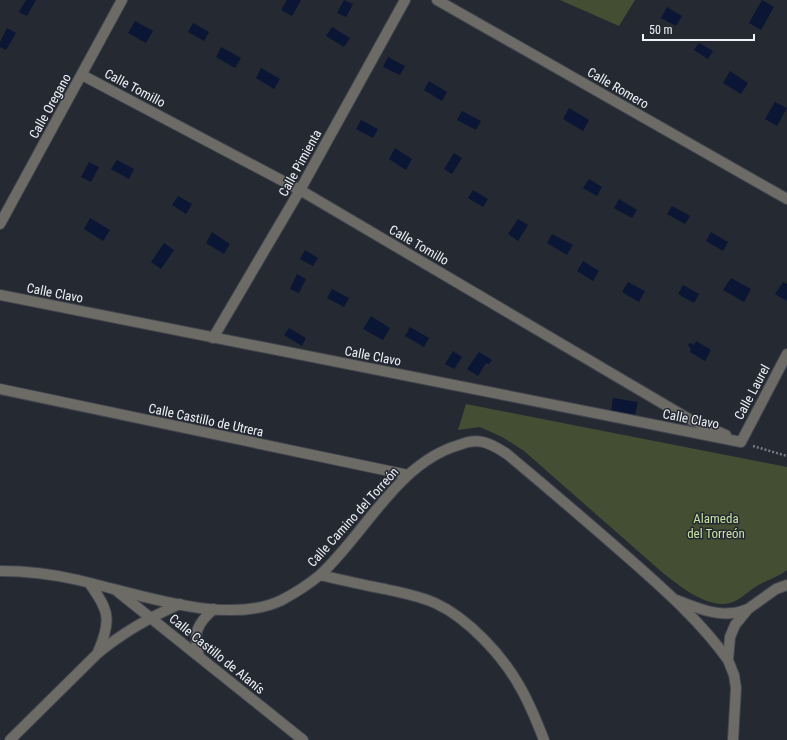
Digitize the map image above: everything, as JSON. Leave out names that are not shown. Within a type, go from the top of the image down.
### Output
[{"type":"street","name":"Calle Oregano","points":[[0,224],[122,0]]},
{"type":"street","name":"Calle Pimienta","points":[[213,338],[300,190],[406,0]]},
{"type":"street","name":"Calle Romero","points":[[436,0],[787,199]]},
{"type":"street","name":"Calle Tomillo","points":[[82,75],[300,190],[689,419],[740,442]]},
{"type":"street","name":"Calle Clavo","points":[[0,295],[740,442]]},
{"type":"street","name":"Calle Laurel","points":[[740,442],[787,354]]},
{"type":"street","name":"Calle Castillo de Utrera","points":[[0,390],[408,476]]},
{"type":"street","name":"Calle Camino del Torreón","points":[[0,571],[27,571],[89,582],[180,604],[214,609],[234,611],[256,608],[280,600],[304,587],[320,575],[408,476],[431,458],[451,447],[467,442],[482,442],[496,447],[507,454],[582,517],[672,598],[718,646],[728,660]]},
{"type":"street","points":[[320,575],[417,596],[436,603],[455,615],[476,632],[510,671],[520,687],[544,740]]},
{"type":"street","points":[[89,582],[104,604],[106,613],[106,630],[97,654]]},
{"type":"street","points":[[733,740],[736,688],[734,675],[728,660],[730,637],[735,625],[748,609],[776,589],[787,585]]},
{"type":"street","name":"Calle Castillo de Alanís","points":[[115,589],[303,740]]},
{"type":"street","points":[[672,598],[694,607],[714,612],[732,614],[748,609]]},
{"type":"street","points":[[10,740],[111,642],[151,618],[180,604]]},
{"type":"street","points":[[199,656],[195,643],[198,628],[208,614],[214,609]]},
{"type":"path","points":[[740,442],[787,456]]},
{"type":"green space","points":[[560,0],[635,0],[619,26]]},
{"type":"green space","name":"Alameda del Torreón","points":[[466,404],[787,467],[787,570],[757,586],[737,600],[728,603],[718,604],[698,597],[663,573],[524,451],[502,437],[480,427],[458,430]]},
{"type":"water","points":[[26,0],[36,0],[27,16],[19,12]]},
{"type":"water","points":[[287,0],[301,0],[292,16],[281,10]]},
{"type":"water","points":[[344,0],[353,4],[346,17],[337,13]]},
{"type":"water","points":[[762,0],[774,7],[761,30],[749,23]]},
{"type":"water","points":[[667,7],[682,16],[676,26],[661,18]]},
{"type":"water","points":[[135,21],[153,31],[146,43],[128,33]]},
{"type":"water","points":[[193,23],[209,32],[204,41],[188,32]]},
{"type":"water","points":[[332,27],[350,38],[344,47],[326,36]]},
{"type":"water","points":[[7,28],[16,33],[6,50],[0,47],[0,42]]},
{"type":"water","points":[[699,43],[713,51],[708,59],[694,50]]},
{"type":"water","points":[[221,47],[241,58],[235,68],[216,57]]},
{"type":"water","points":[[388,57],[405,66],[400,75],[383,67]]},
{"type":"water","points":[[261,68],[280,79],[274,89],[256,78]]},
{"type":"water","points":[[730,71],[748,83],[741,94],[723,83]]},
{"type":"water","points":[[429,81],[447,92],[442,101],[424,90]]},
{"type":"water","points":[[775,102],[787,108],[777,126],[765,119]]},
{"type":"water","points":[[569,108],[589,120],[583,131],[563,119]]},
{"type":"water","points":[[462,111],[481,121],[476,130],[457,120]]},
{"type":"water","points":[[361,120],[378,129],[373,138],[356,129]]},
{"type":"water","points":[[395,148],[412,159],[406,170],[389,159]]},
{"type":"water","points":[[454,153],[462,158],[452,174],[444,169]]},
{"type":"water","points":[[117,160],[134,169],[129,179],[111,169]]},
{"type":"water","points":[[89,162],[99,167],[91,182],[81,177]]},
{"type":"water","points":[[589,179],[602,187],[597,196],[583,188]]},
{"type":"water","points":[[473,190],[488,199],[483,207],[468,198]]},
{"type":"water","points":[[178,196],[192,204],[186,214],[172,205]]},
{"type":"water","points":[[619,199],[637,210],[632,218],[614,208]]},
{"type":"water","points":[[672,206],[690,216],[685,224],[667,214]]},
{"type":"water","points":[[90,218],[110,230],[103,241],[84,229]]},
{"type":"water","points":[[518,219],[528,225],[518,241],[508,234]]},
{"type":"water","points":[[212,232],[230,244],[224,254],[206,243]]},
{"type":"water","points":[[711,232],[728,242],[723,251],[706,241]]},
{"type":"water","points":[[552,234],[573,245],[567,255],[547,243]]},
{"type":"water","points":[[164,243],[174,250],[161,269],[151,262]]},
{"type":"water","points":[[305,250],[318,258],[313,266],[300,259]]},
{"type":"water","points":[[583,261],[599,271],[593,281],[577,271]]},
{"type":"water","points":[[297,274],[306,279],[299,293],[290,289]]},
{"type":"water","points":[[731,278],[751,289],[744,302],[723,290]]},
{"type":"water","points":[[628,282],[645,291],[639,302],[622,292]]},
{"type":"water","points":[[783,282],[787,284],[787,301],[775,294]]},
{"type":"water","points":[[683,285],[699,294],[694,303],[678,294]]},
{"type":"water","points":[[332,289],[349,298],[344,307],[327,298]]},
{"type":"water","points":[[371,316],[390,328],[383,340],[363,329]]},
{"type":"water","points":[[410,327],[429,338],[424,347],[405,336]]},
{"type":"water","points":[[289,328],[306,338],[302,346],[284,335]]},
{"type":"water","points":[[696,341],[711,350],[705,361],[690,352],[691,349],[688,345],[690,343],[694,345]]},
{"type":"water","points":[[453,351],[462,357],[454,369],[445,364]]},
{"type":"water","points":[[479,352],[492,360],[489,364],[486,363],[478,376],[467,369]]},
{"type":"water","points":[[613,398],[638,402],[635,415],[611,411]]}]
